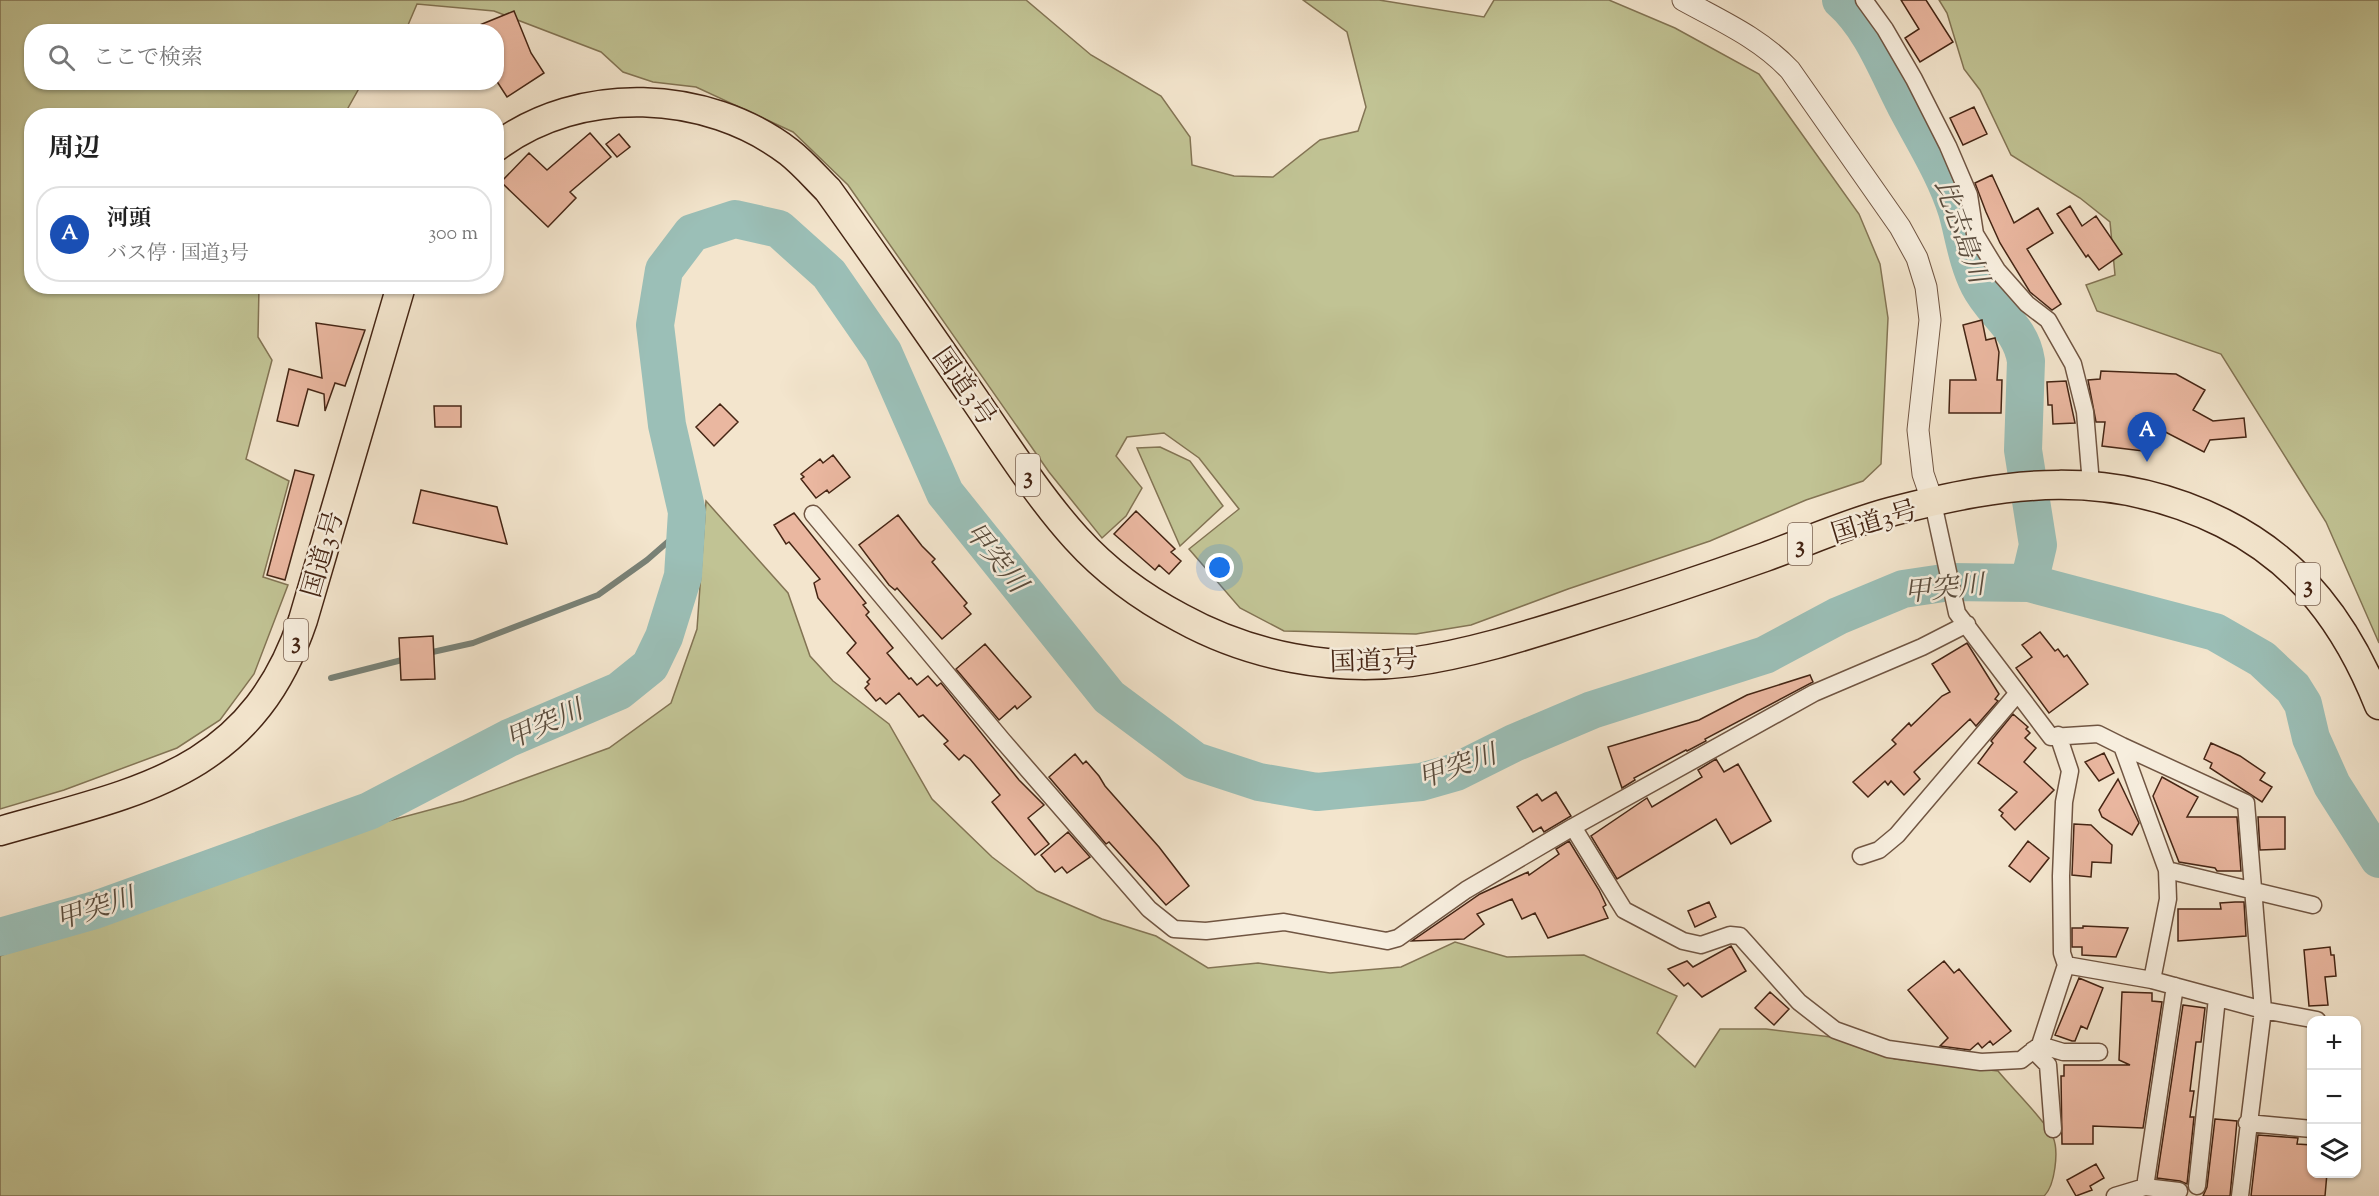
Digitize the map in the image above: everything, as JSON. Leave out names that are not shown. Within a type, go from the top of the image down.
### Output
[{"type":"highway","name":"国道3号","points":[[504,142],[539,122],[569,112],[600,105],[638,102],[675,103],[734,120],[788,151],[828,190],[1020,465],[1076,538],[1145,597],[1181,618],[1221,637],[1286,657],[1345,665],[1377,664],[1410,662],[1488,647],[1668,591],[1888,512],[1936,516],[2002,488],[2046,484],[2091,484],[2147,493],[2190,506],[2246,534],[2280,558],[2310,585],[2330,611],[2352,645],[2379,705]]},
{"type":"highway","name":"国道3号","points":[[0,831],[85,807],[177,773],[215,750],[238,730],[266,699],[291,655],[303,620],[399,294]]},
{"type":"street","points":[[1683,0],[1744,32],[1773,52],[1790,70],[1900,227],[1917,258],[1926,287],[1930,320],[1918,430],[1923,474],[1962,619],[2051,737],[2098,734],[2246,803],[2263,1010],[2247,1123],[2240,1196]]},
{"type":"street","points":[[1864,0],[1885,28],[1948,147],[1969,195],[1975,234],[1997,270],[2027,304],[2048,320],[2073,364],[2085,412],[2091,484]]},
{"type":"street","points":[[813,514],[1003,741],[1149,909],[1174,928],[1206,931],[1284,922],[1387,941],[1398,938],[1466,890],[1574,827],[1814,693],[1962,619]]},
{"type":"street","points":[[1861,856],[1879,849],[1897,835],[2018,694]]},
{"type":"street","points":[[1574,827],[1624,910],[1683,941],[1701,945],[1730,935],[1740,936],[1799,1002],[1835,1030],[1887,1049],[1981,1062],[2021,1060],[2036,1048],[2066,965],[2062,953],[2061,876],[2064,802],[2070,771],[2058,735]]},
{"type":"street","points":[[2122,746],[2167,870],[2168,899],[2152,980]]},
{"type":"street","points":[[2167,870],[2313,904]]},
{"type":"street","points":[[2066,965],[2152,980],[2263,1010],[2307,1018]]},
{"type":"street","points":[[2145,1187],[2175,986]]},
{"type":"street","points":[[2197,1186],[2217,998]]},
{"type":"street","points":[[2036,1048],[2063,1052],[2099,1052]]},
{"type":"street","points":[[2036,1048],[2048,1065],[2053,1129]]},
{"type":"street","points":[[2247,1123],[2307,1129]]},
{"type":"street","points":[[2115,1196],[2145,1187],[2179,1191]]},
{"type":"green space","points":[[0,0],[1026,0],[1091,55],[1161,96],[1190,137],[1192,165],[1234,176],[1273,177],[1320,140],[1358,131],[1366,107],[1347,32],[1303,0],[1379,0],[1484,17],[1494,0],[1609,0],[1675,28],[1759,74],[1859,214],[1880,264],[1888,318],[1881,464],[1863,481],[1806,500],[1710,541],[1568,589],[1471,625],[1416,634],[1284,631],[1240,608],[1189,549],[1239,509],[1199,458],[1164,433],[1127,437],[1116,456],[1142,488],[1126,516],[1102,538],[1049,472],[848,185],[793,132],[696,87],[653,82],[623,72],[601,52],[494,11],[417,4],[408,24],[24,24],[24,90],[358,90],[348,108],[24,108],[24,294],[259,294],[258,337],[272,360],[246,459],[289,481],[263,577],[288,585],[254,674],[220,720],[177,748],[64,790],[0,809]]},
{"type":"green space","points":[[1939,0],[2379,0],[2379,643],[2326,522],[2221,354],[2097,311],[2086,285],[2115,275],[2110,222],[2080,198],[2011,155],[1980,90],[1964,69],[1947,13]]},
{"type":"green space","points":[[1160,447],[1190,461],[1223,506],[1180,546],[1137,448]]},
{"type":"green space","points":[[706,501],[788,593],[810,656],[833,681],[889,724],[932,799],[992,857],[1037,891],[1102,919],[1156,936],[1208,968],[1258,963],[1330,973],[1401,967],[1455,942],[1507,957],[1584,955],[1677,996],[1657,1033],[1695,1067],[1720,1029],[1766,1029],[1831,1037],[1895,1059],[1998,1071],[2036,1113],[2053,1137],[2056,1151],[2055,1168],[2048,1191],[2044,1196],[0,1196],[0,956],[220,866],[463,801],[609,748],[671,703],[697,629]]},
{"type":"building","points":[[1901,0],[1926,0],[1953,42],[1920,62],[1905,38],[1919,29]]},
{"type":"building","points":[[514,11],[531,53],[544,73],[507,97],[502,90],[504,24],[482,24]]},
{"type":"building","points":[[1974,107],[1987,134],[1963,145],[1950,118]]},
{"type":"building","points":[[590,133],[611,157],[570,192],[576,198],[548,227],[504,185],[504,179],[529,153],[547,170]]},
{"type":"building","points":[[619,134],[630,147],[617,157],[606,144]]},
{"type":"building","points":[[1992,175],[2014,223],[2038,208],[2053,233],[2027,249],[2061,304],[2052,310],[2030,292],[2000,243],[1986,212],[1975,183]]},
{"type":"building","points":[[2070,206],[2082,226],[2096,216],[2122,254],[2099,270],[2088,255],[2086,257],[2057,214]]},
{"type":"building","points":[[1982,320],[1986,340],[1995,338],[1999,352],[1997,380],[2002,380],[2001,413],[1949,413],[1950,380],[1976,380],[1963,325]]},
{"type":"building","points":[[316,323],[365,330],[345,386],[335,383],[325,411],[324,394],[308,389],[298,426],[277,421],[289,369],[322,378]]},
{"type":"building","points":[[2101,371],[2176,374],[2205,390],[2193,410],[2213,421],[2244,418],[2246,437],[2210,440],[2204,452],[2146,422],[2143,451],[2102,446],[2105,422],[2096,422],[2088,380],[2100,379]]},
{"type":"building","points":[[2066,381],[2075,423],[2053,424],[2052,405],[2048,405],[2047,382]]},
{"type":"building","points":[[720,404],[738,422],[714,446],[696,427]]},
{"type":"building","points":[[434,406],[461,406],[461,427],[435,427]]},
{"type":"building","points":[[833,455],[850,477],[829,493],[827,490],[816,498],[801,479],[804,477],[801,474],[820,459],[823,463]]},
{"type":"building","points":[[295,470],[314,475],[285,580],[267,575]]},
{"type":"building","points":[[421,490],[497,507],[507,544],[413,523]]},
{"type":"building","points":[[1136,511],[1175,549],[1171,552],[1181,561],[1169,574],[1159,565],[1155,570],[1114,534]]},
{"type":"building","points":[[794,513],[866,603],[863,605],[869,612],[866,615],[893,648],[887,653],[909,679],[911,678],[917,685],[928,676],[937,686],[941,683],[1019,780],[1044,805],[1028,818],[1049,844],[1035,855],[992,802],[1000,795],[970,759],[964,755],[959,760],[944,744],[948,741],[923,715],[919,717],[899,693],[886,704],[880,698],[876,701],[865,688],[870,679],[847,653],[856,643],[818,598],[814,583],[820,579],[789,542],[786,544],[774,525]]},
{"type":"building","points":[[898,515],[935,559],[932,562],[967,603],[964,606],[971,614],[942,639],[897,588],[895,590],[889,585],[859,545]]},
{"type":"building","points":[[2040,632],[2055,651],[2058,649],[2064,657],[2067,655],[2088,684],[2049,713],[2016,668],[2032,657],[2022,645]]},
{"type":"building","points":[[433,636],[435,679],[401,680],[399,638]]},
{"type":"building","points":[[1967,643],[1999,694],[1995,699],[1998,701],[1976,726],[1970,719],[1914,772],[1920,779],[1904,795],[1891,781],[1888,785],[1885,781],[1868,797],[1853,782],[1896,744],[1892,740],[1909,723],[1911,726],[1942,696],[1950,692],[1932,664]]},
{"type":"building","points":[[985,644],[1031,697],[1017,709],[1015,706],[999,720],[956,669]]},
{"type":"building","points":[[1810,675],[1813,682],[1634,778],[1635,780],[1622,788],[1608,747],[1699,720],[1747,695]]},
{"type":"building","points":[[2013,714],[2028,727],[2026,729],[2030,733],[2025,738],[2036,748],[2024,762],[2054,790],[2015,830],[2001,816],[2003,813],[1999,810],[2017,792],[1978,763],[1993,743],[1991,741]]},
{"type":"building","points":[[2211,743],[2240,756],[2265,773],[2260,780],[2272,787],[2262,802],[2210,768],[2212,763],[2204,759]]},
{"type":"building","points":[[2104,753],[2114,773],[2099,781],[2085,762]]},
{"type":"building","points":[[1075,754],[1083,764],[1086,761],[1099,776],[1189,886],[1166,905],[1109,842],[1106,844],[1049,777]]},
{"type":"building","points":[[1716,759],[1724,772],[1738,764],[1771,821],[1731,844],[1716,819],[1617,879],[1591,836],[1647,798],[1652,807],[1702,777],[1698,770]]},
{"type":"building","points":[[2162,777],[2198,797],[2187,817],[2237,817],[2241,871],[2217,871],[2215,868],[2179,862],[2153,796]]},
{"type":"building","points":[[2118,779],[2139,823],[2132,835],[2102,817],[2099,810]]},
{"type":"building","points":[[1556,792],[1571,816],[1544,832],[1541,827],[1533,832],[1517,807],[1537,794],[1542,801]]},
{"type":"building","points":[[2258,817],[2285,817],[2285,849],[2260,850]]},
{"type":"building","points":[[2074,824],[2091,825],[2112,845],[2111,863],[2092,862],[2091,877],[2072,875]]},
{"type":"building","points":[[1068,832],[1090,857],[1067,873],[1062,867],[1055,872],[1041,855]]},
{"type":"building","points":[[1569,841],[1599,890],[1606,905],[1603,907],[1608,918],[1548,938],[1535,913],[1522,919],[1512,899],[1477,914],[1484,924],[1464,939],[1412,941],[1480,894],[1528,872],[1529,875],[1559,854],[1556,849]]},
{"type":"building","points":[[2028,841],[2049,858],[2030,882],[2009,866]]},
{"type":"building","points":[[1709,902],[1716,917],[1695,927],[1688,911]]},
{"type":"building","points":[[2244,902],[2246,936],[2178,941],[2178,909],[2221,909],[2220,903]]},
{"type":"building","points":[[2083,926],[2128,928],[2116,957],[2082,955],[2082,947],[2072,947],[2072,928],[2083,928]]},
{"type":"building","points":[[1731,946],[1746,971],[1702,997],[1688,983],[1684,986],[1668,969],[1687,961],[1693,967]]},
{"type":"building","points":[[2330,947],[2331,955],[2334,955],[2336,976],[2325,977],[2328,1005],[2309,1006],[2304,950]]},
{"type":"building","points":[[1944,961],[1954,973],[1959,969],[2011,1031],[1993,1045],[1990,1041],[1982,1048],[1978,1043],[1970,1050],[1940,1046],[1948,1038],[1908,990]]},
{"type":"building","points":[[2079,978],[2103,988],[2087,1029],[2081,1026],[2075,1041],[2072,1041],[2055,1035]]},
{"type":"building","points":[[1770,992],[1789,1009],[1774,1025],[1755,1008]]},
{"type":"building","points":[[2122,992],[2152,993],[2152,1001],[2162,1002],[2143,1128],[2093,1126],[2093,1144],[2062,1144],[2061,1076],[2064,1076],[2064,1065],[2130,1065],[2119,1060]]},
{"type":"building","points":[[2183,1005],[2205,1008],[2201,1042],[2196,1042],[2190,1091],[2194,1091],[2190,1117],[2194,1117],[2187,1184],[2157,1178]]},
{"type":"building","points":[[2215,1119],[2237,1121],[2230,1196],[2203,1196],[2207,1187]]},
{"type":"building","points":[[2258,1135],[2298,1138],[2297,1144],[2307,1145],[2307,1178],[2327,1178],[2325,1196],[2251,1196]]},
{"type":"building","points":[[2096,1164],[2104,1178],[2090,1186],[2092,1190],[2076,1196],[2067,1180]]},
{"type":"waterway","name":"比志島川","points":[[1841,0],[1852,11],[1871,38],[1935,160],[1957,211],[1971,267],[1979,285],[2013,329],[2023,349],[2026,361],[2023,450],[2038,545],[2029,583]]},
{"type":"waterway","name":"甲突川","points":[[0,937],[95,910],[369,811],[509,738],[619,691],[650,666],[664,637],[683,576],[687,512],[667,425],[655,325],[664,270],[692,233],[735,219],[779,229],[829,274],[883,352],[945,493],[1109,697],[1195,761],[1259,782],[1317,792],[1421,782],[1456,772],[1514,743],[1592,710],[1765,655],[1838,616],[1903,589],[1950,582],[2029,583],[2215,632],[2262,659],[2293,688],[2303,704],[2311,738],[2332,785],[2379,859]]},
{"type":"waterway","points":[[428,653],[473,643],[598,595],[647,560],[686,526]]},
{"type":"waterway","points":[[331,678],[406,659]]},
{"type":"place","name":"河頭","points":[[2147,462]]}]
